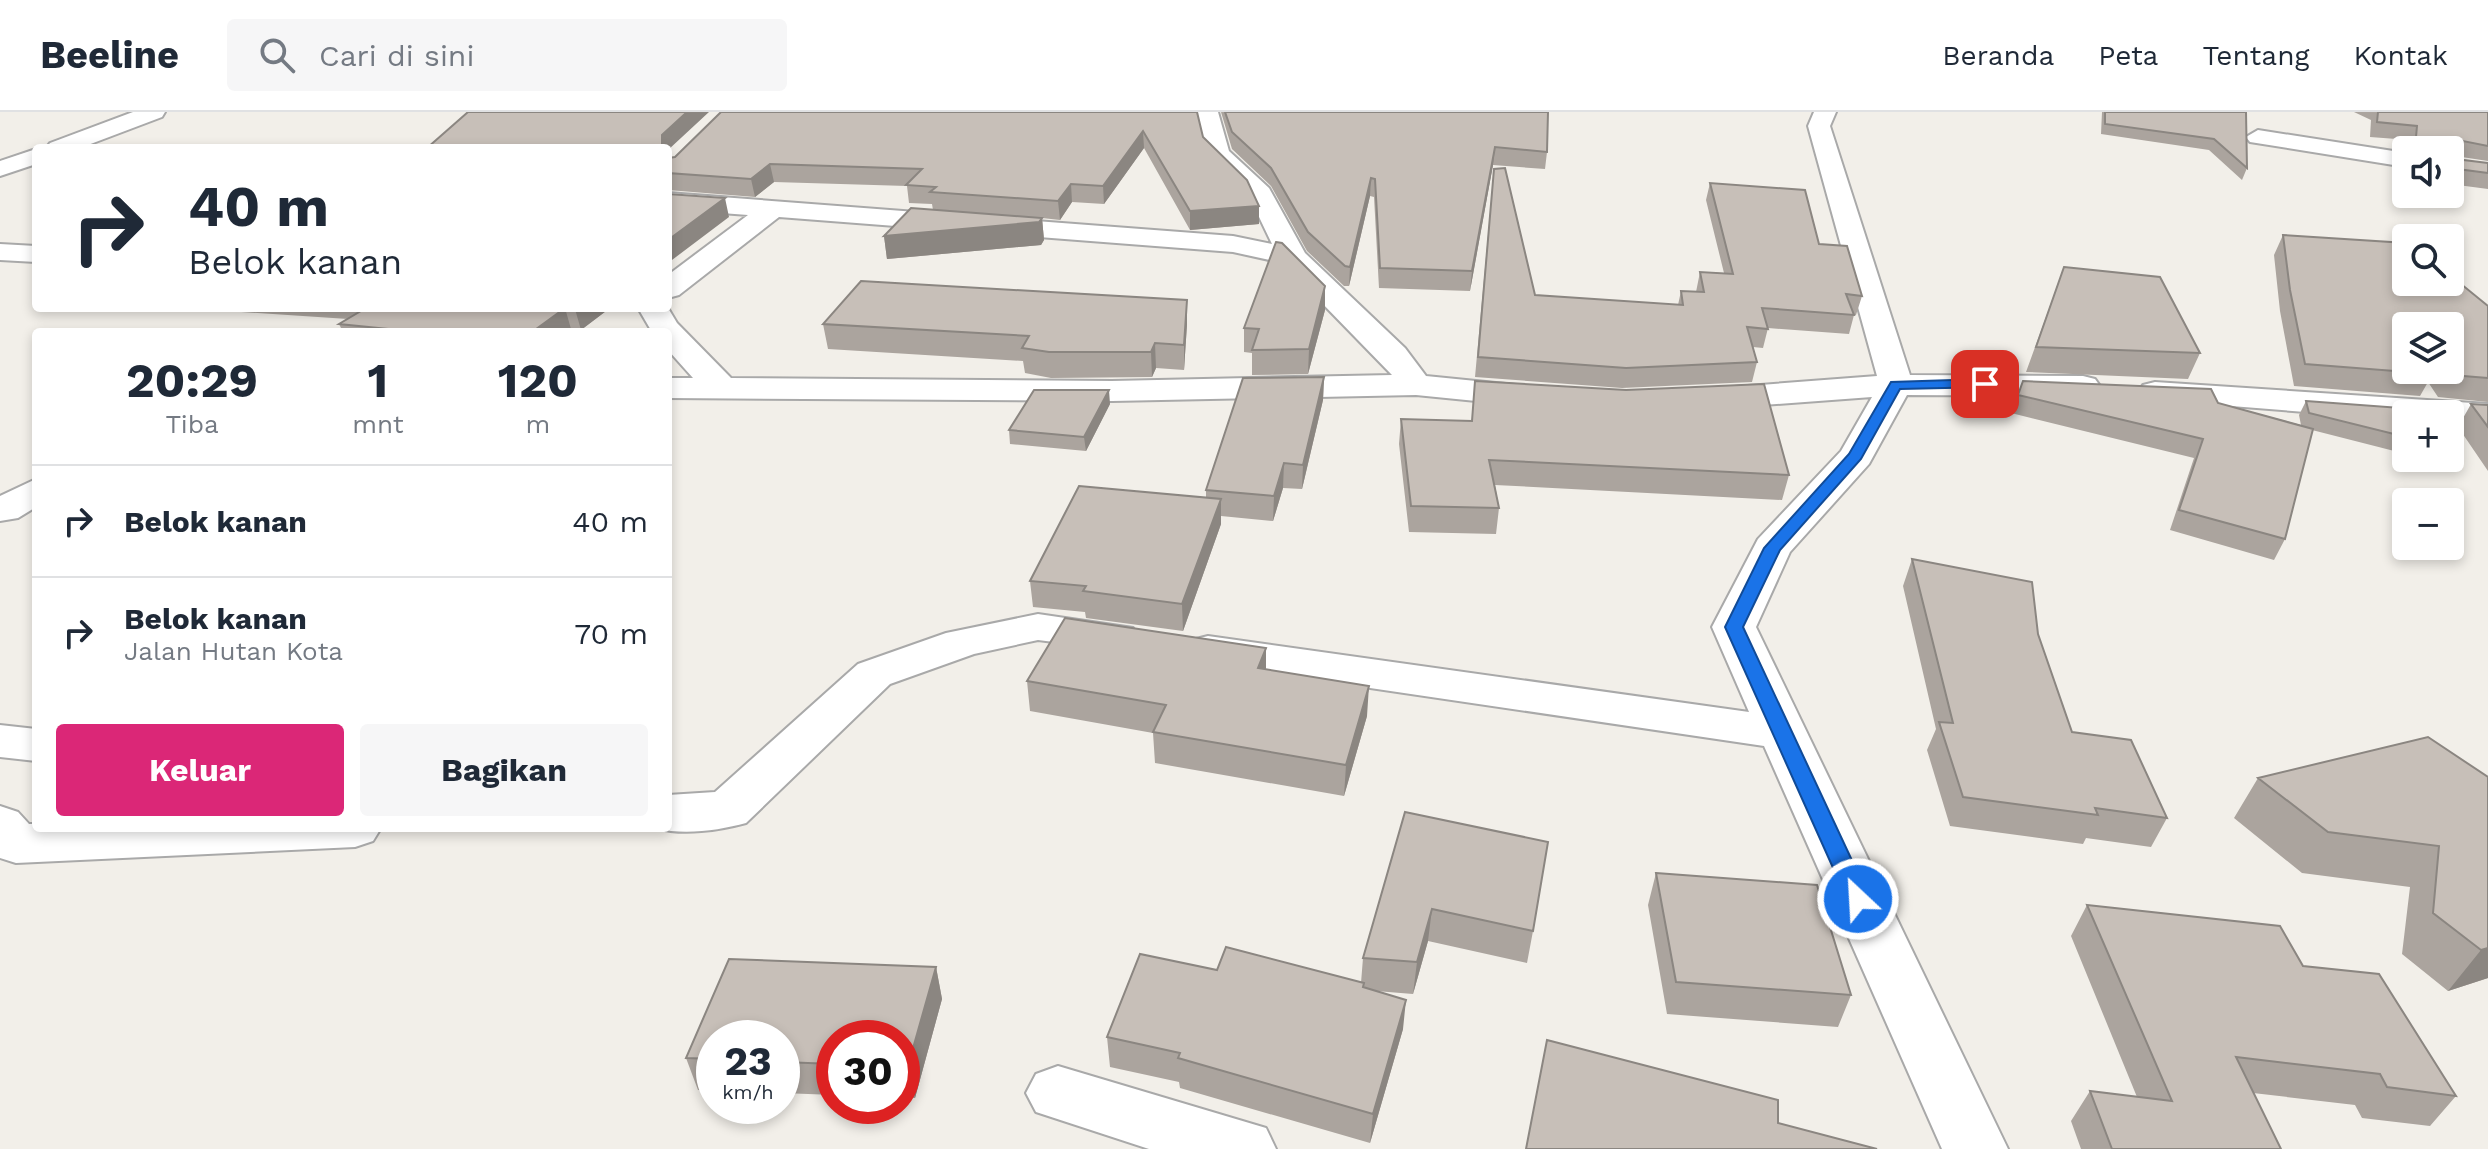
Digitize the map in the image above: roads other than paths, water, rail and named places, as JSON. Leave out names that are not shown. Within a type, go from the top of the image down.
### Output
[{"type":"street","points":[[69,144],[154,112]]},
{"type":"street","points":[[1207,112],[1218,153],[1260,193],[1293,257],[1394,355],[1416,385]]},
{"type":"street","points":[[1825,112],[1819,126],[1896,385],[1856,456],[1772,548],[1734,627],[1975,1149]]},
{"type":"street","points":[[2258,137],[2392,158]]},
{"type":"street","points":[[0,169],[32,157]]},
{"type":"street","points":[[0,177],[32,178]]},
{"type":"street","points":[[672,201],[1233,244],[1293,257]]},
{"type":"street","points":[[672,286],[773,209]]},
{"type":"street","points":[[0,252],[32,254]]},
{"type":"street","points":[[672,335],[723,390]]},
{"type":"street","points":[[1677,400],[1896,385],[1985,384],[2118,389],[2488,415]]},
{"type":"street","points":[[672,388],[1112,391],[1416,385],[1563,398]]},
{"type":"street","points":[[672,813],[728,810],[874,674],[962,643],[1038,627],[1780,732]]},
{"type":"street","points":[[0,741],[32,745]]},
{"type":"street","points":[[672,805],[728,810]]},
{"type":"street","points":[[0,825],[16,844],[270,832]]},
{"type":"street","points":[[1058,1093],[1243,1149]]}]
